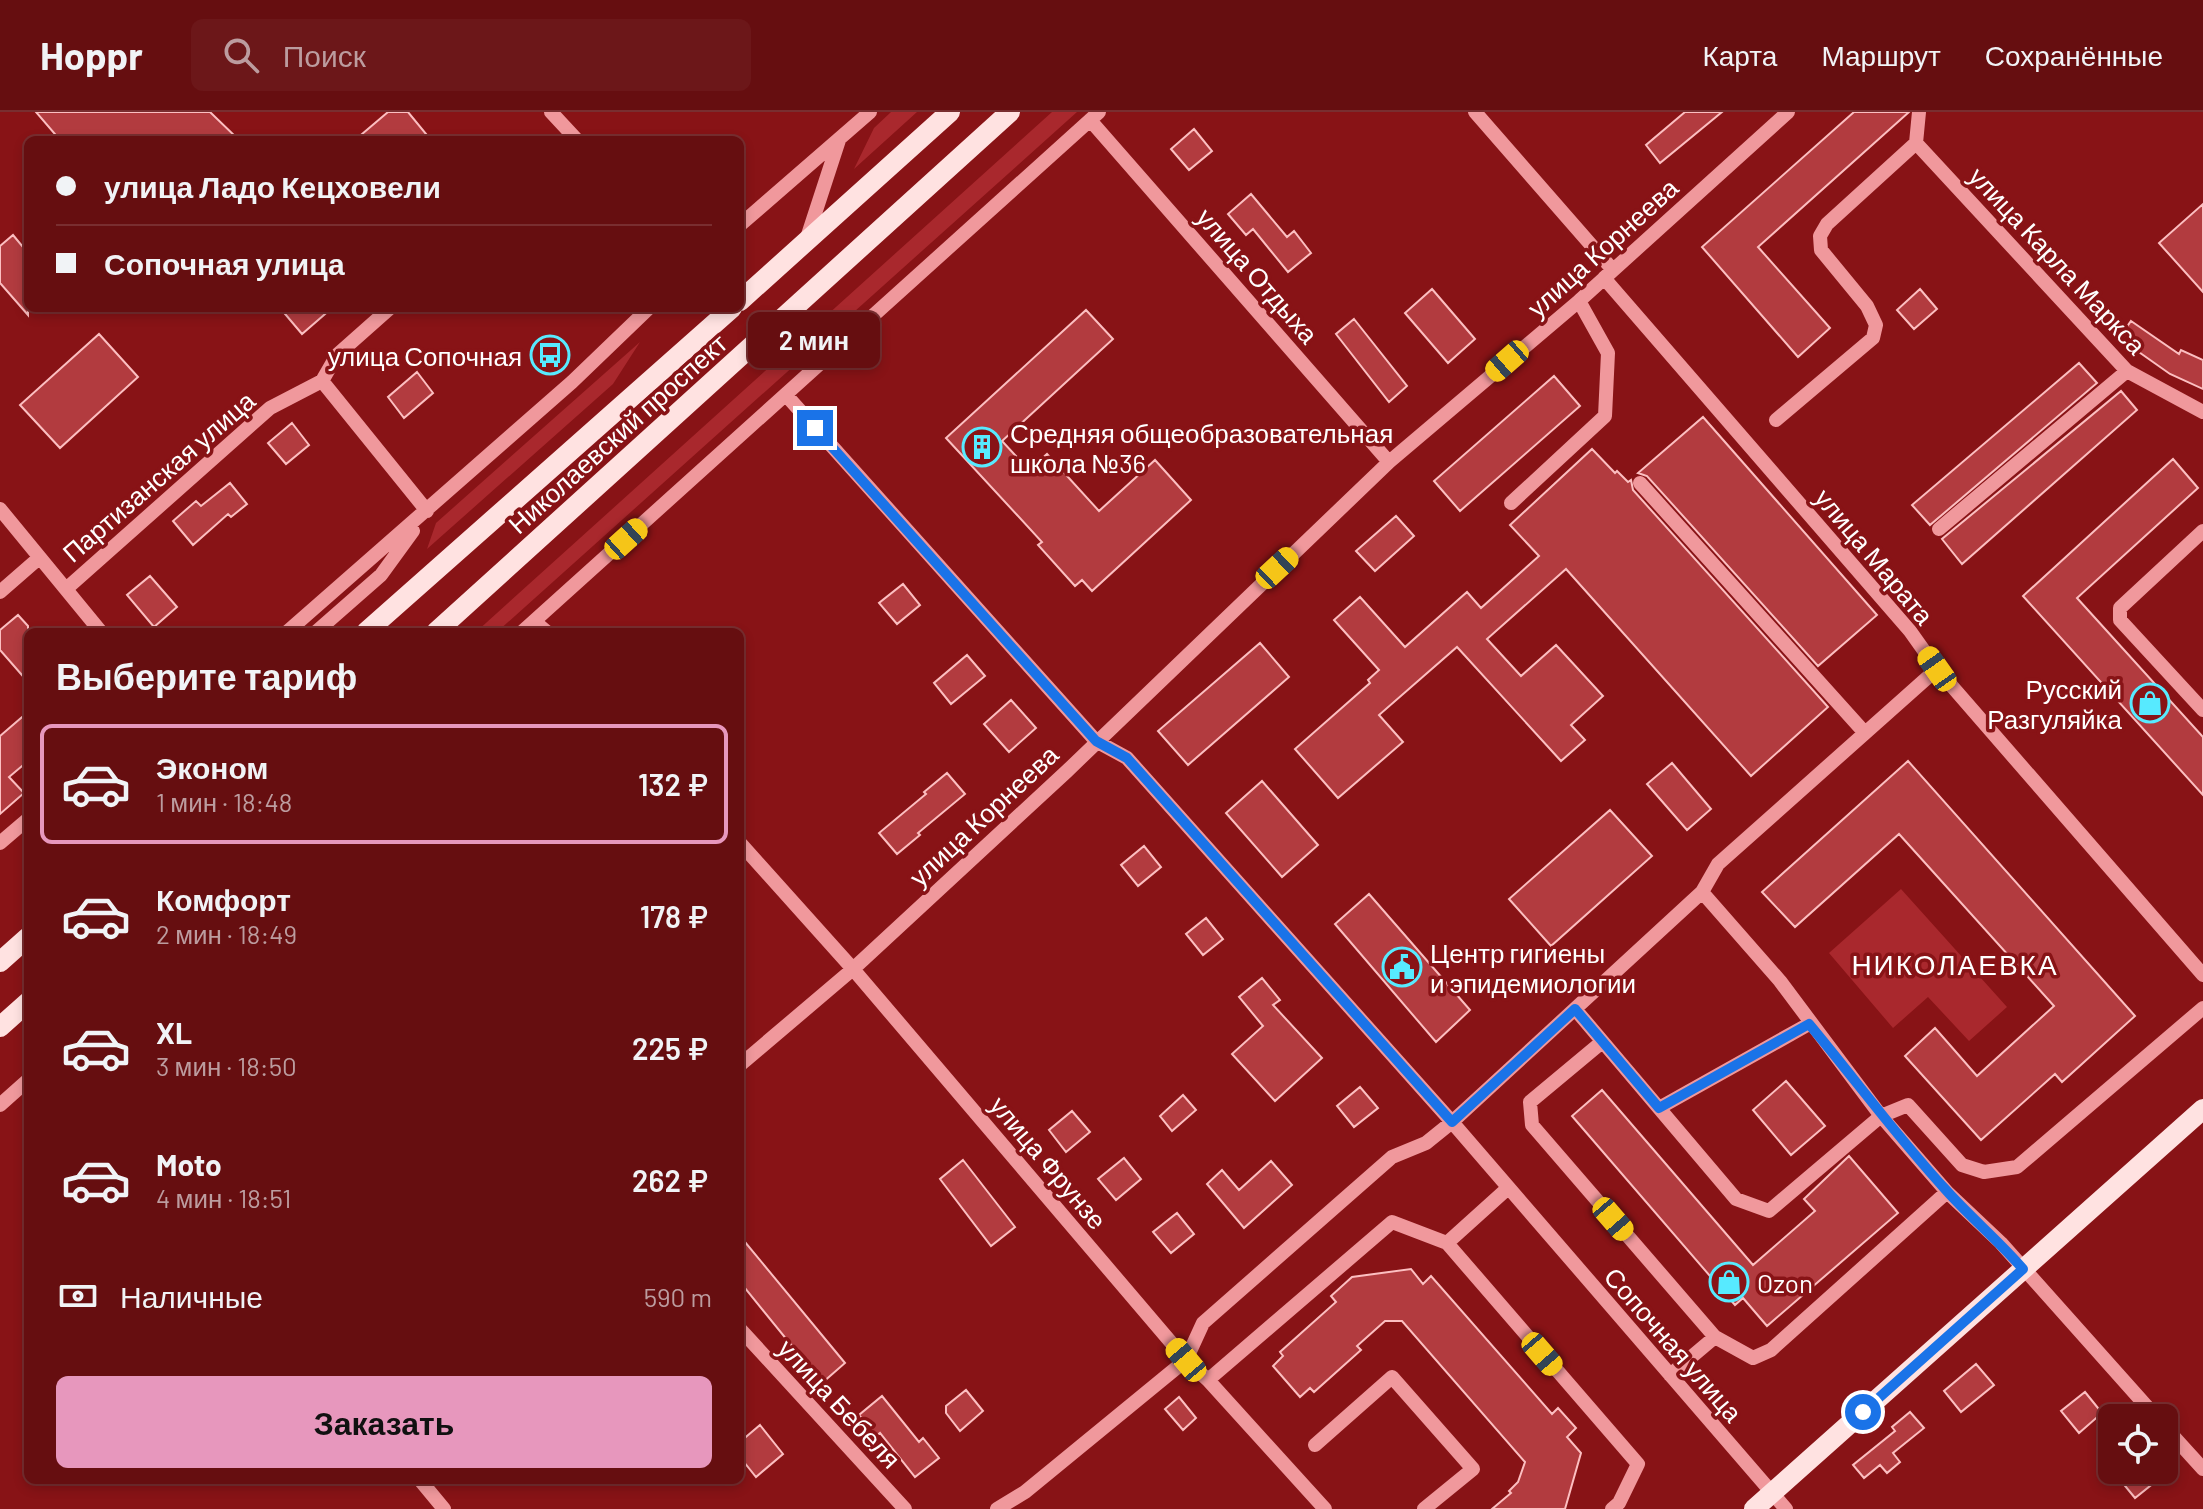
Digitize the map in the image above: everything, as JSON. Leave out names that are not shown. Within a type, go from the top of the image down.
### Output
[{"type":"main road","name":"Николаевский проспект","points":[[744,297],[950,112]]},
{"type":"main road","name":"Николаевский проспект","points":[[440,628],[1010,112]]},
{"type":"main road","name":"Николаевский проспект","points":[[371,628],[727,312]]},
{"type":"main road","points":[[0,962],[24,941]]},
{"type":"main road","points":[[0,1027],[24,1006]]},
{"type":"main road","points":[[1754,1509],[2203,1109]]},
{"type":"street","points":[[551,112],[573,136]]},
{"type":"street","points":[[744,222],[870,112]]},
{"type":"street","name":"улица Марата","points":[[1475,112],[1910,631],[1937,669],[2203,975]]},
{"type":"street","name":"улица Корнеева","points":[[744,1062],[853,969],[1389,462],[1579,301],[1788,112]]},
{"type":"street","points":[[1776,420],[1873,338],[1876,325],[1867,306],[1821,250],[1820,236],[1827,224],[1916,143],[1919,112]]},
{"type":"street","points":[[526,628],[1095,116]]},
{"type":"street","name":"улица Отдыха","points":[[1095,116],[1389,462]]},
{"type":"street","points":[[806,243],[839,140]]},
{"type":"street","name":"улица Карла Маркса","points":[[1916,143],[2127,371],[2203,412]]},
{"type":"street","points":[[1511,503],[1605,416],[1608,353],[1579,301]]},
{"type":"street","name":"Партизанская улица","points":[[66,589],[270,408],[322,381],[337,355],[385,312]]},
{"type":"street","points":[[292,628],[572,382],[645,312]]},
{"type":"street","points":[[1939,529],[2127,371]]},
{"type":"street","points":[[322,381],[427,511]]},
{"type":"street","name":"Сопочная улица","points":[[786,395],[1096,741],[1127,758],[1452,1122],[1786,1509]]},
{"type":"street","points":[[1640,483],[1865,733]]},
{"type":"street","points":[[0,509],[98,628]]},
{"type":"street","points":[[321,628],[381,575],[427,511]]},
{"type":"street","points":[[2203,531],[2120,608],[2120,620],[2203,710]]},
{"type":"street","points":[[0,592],[39,558]]},
{"type":"street","points":[[534,621],[542,628]]},
{"type":"street","points":[[997,1509],[1025,1492],[1186,1360],[1203,1323],[1392,1157],[1426,1143],[1452,1122],[1702,892],[1718,864],[1937,669]]},
{"type":"street","points":[[0,843],[24,822]]},
{"type":"street","name":"улица Фрунзе","points":[[744,847],[853,969],[1186,1360],[1208,1380],[1325,1509]]},
{"type":"street","points":[[1702,892],[1780,981],[1809,1024],[1881,1116],[1947,1192],[2001,1243],[2144,1404]]},
{"type":"street","points":[[1575,1009],[1736,1199],[1769,1211],[1881,1116],[1908,1105],[1962,1165],[1984,1172],[2017,1167],[2203,1008]]},
{"type":"street","points":[[1659,1108],[1809,1024]]},
{"type":"street","points":[[1602,1042],[1530,1102],[1532,1125],[1715,1337],[1753,1358],[1771,1350],[1947,1192]]},
{"type":"street","points":[[0,1105],[24,1084]]},
{"type":"street","points":[[1447,1243],[1508,1188]]},
{"type":"street","points":[[1208,1380],[1392,1222],[1447,1243],[1638,1464],[1619,1503],[1612,1509]]},
{"type":"street","name":"улица Бебеля","points":[[744,1333],[905,1509]]},
{"type":"street","points":[[1670,1375],[1715,1337]]},
{"type":"street","points":[[1315,1445],[1392,1377],[1473,1469],[1424,1509]]},
{"type":"street","points":[[2178,1441],[2203,1469]]},
{"type":"street","points":[[423,1484],[444,1509]]},
{"type":"shaded area","points":[[891,112],[917,112],[854,169],[874,128]]},
{"type":"shaded area","points":[[1052,112],[1077,112],[501,628],[480,628]]},
{"type":"shaded area","points":[[640,342],[613,384],[427,549],[436,523]]},
{"type":"shaded area","points":[[1901,889],[2007,1007],[1969,1041],[1928,997],[1893,1028],[1829,953]]},
{"type":"building","points":[[36,112],[210,112],[235,136],[57,136]]},
{"type":"building","points":[[388,112],[408,112],[428,136],[360,136]]},
{"type":"building","points":[[1685,112],[1722,112],[1660,163],[1646,145]]},
{"type":"building","points":[[1854,112],[1909,112],[1758,247],[1830,328],[1798,357],[1702,247]]},
{"type":"building","points":[[1194,129],[1212,151],[1189,170],[1171,149]]},
{"type":"building","points":[[1251,194],[1287,237],[1294,231],[1311,253],[1288,272],[1253,229],[1246,235],[1228,214]]},
{"type":"building","points":[[2203,204],[2203,292],[2159,243]]},
{"type":"building","points":[[13,235],[24,248],[24,310],[0,283],[0,246]]},
{"type":"building","points":[[1432,289],[1475,339],[1448,363],[1405,313]]},
{"type":"building","points":[[1920,289],[1937,309],[1914,329],[1897,310]]},
{"type":"building","name":"Средняя общеобразовательная школа №36","points":[[1086,310],[1113,339],[1002,441],[1029,470],[1047,454],[1099,511],[1155,460],[1191,500],[1092,591],[1082,580],[1075,586],[1038,545],[1042,542],[946,438]]},
{"type":"building","points":[[283,312],[327,312],[302,334]]},
{"type":"building","points":[[1354,319],[1407,386],[1389,402],[1336,334]]},
{"type":"building","points":[[2131,321],[2179,354],[2181,350],[2203,360],[2203,389],[2170,374],[2119,338]]},
{"type":"building","points":[[99,334],[138,377],[60,448],[20,405]]},
{"type":"building","points":[[2079,363],[2097,383],[1930,525],[1912,505]]},
{"type":"building","points":[[417,372],[433,393],[404,418],[388,397]]},
{"type":"building","points":[[1554,376],[1580,406],[1460,511],[1434,481]]},
{"type":"building","points":[[2121,391],[2137,410],[1962,564],[1942,539]]},
{"type":"building","points":[[1703,417],[1877,615],[1818,666],[1647,476],[1638,473]]},
{"type":"building","points":[[292,423],[309,445],[286,464],[268,443]]},
{"type":"building","points":[[1592,449],[1615,473],[1617,471],[1628,482],[1631,480],[1633,490],[1828,707],[1751,776],[1566,569],[1487,639],[1521,676],[1556,645],[1603,696],[1571,725],[1585,740],[1561,761],[1457,647],[1379,715],[1403,742],[1338,798],[1295,749],[1370,683],[1368,680],[1379,670],[1334,620],[1360,597],[1405,647],[1467,592],[1481,608],[1539,556],[1510,525]]},
{"type":"building","points":[[2173,459],[2198,488],[2077,598],[2203,737],[2203,795],[2023,596]]},
{"type":"building","points":[[230,483],[247,504],[231,517],[228,514],[193,545],[173,521],[196,501],[201,506]]},
{"type":"building","points":[[1396,516],[1414,536],[1375,571],[1356,551]]},
{"type":"building","points":[[150,576],[177,607],[154,627],[127,595]]},
{"type":"building","points":[[903,584],[920,605],[897,624],[879,603]]},
{"type":"building","points":[[18,615],[28,626],[24,628],[24,677],[0,650],[0,630]]},
{"type":"building","points":[[1260,643],[1289,677],[1188,765],[1158,731]]},
{"type":"building","points":[[967,655],[985,676],[951,704],[934,683]]},
{"type":"building","points":[[1011,700],[1036,728],[1009,752],[984,724]]},
{"type":"building","points":[[24,715],[24,764],[9,777],[24,793],[0,814],[0,736]]},
{"type":"building","points":[[1908,761],[2135,1016],[2062,1082],[2055,1074],[1981,1140],[1905,1056],[1935,1028],[1977,1076],[2054,1006],[1899,834],[1795,927],[1762,892]]},
{"type":"building","points":[[1672,763],[1711,809],[1687,830],[1647,784]]},
{"type":"building","points":[[947,773],[965,794],[897,854],[879,833]]},
{"type":"building","points":[[1262,781],[1318,845],[1282,877],[1226,813]]},
{"type":"building","points":[[1610,810],[1652,856],[1551,946],[1509,899]]},
{"type":"building","points":[[1144,846],[1161,867],[1138,886],[1121,865]]},
{"type":"building","name":"Центр гигиены и эпидемиологии","points":[[1369,894],[1470,1010],[1436,1042],[1335,924]]},
{"type":"building","points":[[1206,918],[1223,939],[1203,955],[1186,934]]},
{"type":"building","points":[[1262,978],[1280,1000],[1273,1005],[1322,1058],[1275,1101],[1232,1054],[1263,1026],[1239,997]]},
{"type":"building","points":[[1786,1081],[1825,1126],[1791,1155],[1753,1110]]},
{"type":"building","points":[[1360,1087],[1378,1108],[1354,1127],[1337,1106]]},
{"type":"building","points":[[1602,1090],[1753,1265],[1815,1211],[1804,1199],[1849,1156],[1898,1213],[1767,1326],[1743,1298],[1735,1305],[1572,1116]]},
{"type":"building","points":[[1183,1095],[1196,1110],[1172,1131],[1160,1116]]},
{"type":"building","points":[[1072,1111],[1090,1132],[1066,1152],[1049,1130]]},
{"type":"building","points":[[1124,1158],[1141,1179],[1116,1200],[1098,1179]]},
{"type":"building","points":[[963,1160],[1015,1227],[991,1246],[940,1179]]},
{"type":"building","points":[[1271,1161],[1292,1185],[1244,1228],[1207,1184],[1222,1170],[1239,1190]]},
{"type":"building","points":[[1177,1213],[1194,1234],[1171,1253],[1153,1232]]},
{"type":"building","points":[[744,1241],[845,1363],[822,1383],[744,1287]]},
{"type":"building","points":[[1411,1269],[1423,1284],[1431,1276],[1552,1414],[1558,1408],[1576,1428],[1567,1437],[1581,1453],[1565,1509],[1492,1509],[1511,1493],[1509,1491],[1518,1482],[1525,1462],[1402,1321],[1385,1321],[1357,1346],[1361,1350],[1314,1392],[1310,1388],[1300,1397],[1273,1366],[1283,1356],[1280,1352],[1336,1302],[1331,1296],[1352,1277]]},
{"type":"building","points":[[1976,1364],[1994,1385],[1961,1412],[1944,1391]]},
{"type":"building","points":[[966,1390],[983,1411],[960,1431],[946,1413],[946,1406]]},
{"type":"building","points":[[2085,1392],[2098,1408],[2098,1416],[2079,1433],[2061,1411]]},
{"type":"building","points":[[882,1396],[919,1442],[923,1438],[939,1458],[915,1477],[880,1433],[876,1436],[859,1415]]},
{"type":"building","points":[[1179,1397],[1196,1418],[1183,1430],[1165,1409]]},
{"type":"building","points":[[1910,1412],[1924,1428],[1893,1453],[1900,1462],[1887,1473],[1880,1465],[1864,1478],[1853,1465],[1895,1431],[1892,1427]]},
{"type":"building","points":[[760,1425],[783,1454],[756,1477],[744,1462],[744,1439]]},
{"type":"building","points":[[2124,1484],[2152,1484],[2135,1498]]},
{"type":"place","name":"улица Сопочная","points":[[550,355]]},
{"type":"place","name":"Средняя общеобразовательная школа №36","points":[[982,447]]},
{"type":"place","name":"Русский Разгуляйка","points":[[2150,703]]},
{"type":"place","name":"Центр гигиены и эпидемиологии","points":[[1402,967]]},
{"type":"place","name":"Ozon","points":[[1729,1282]]},
{"type":"district","name":"НИКОЛАЕВКА","points":[[1955,964]]},
{"type":"route","points":[[815,428],[1096,741],[1127,758],[1452,1122],[1575,1009],[1659,1108],[1809,1024],[1881,1116],[1947,1192],[2001,1243],[2023,1269],[1863,1412]]}]
